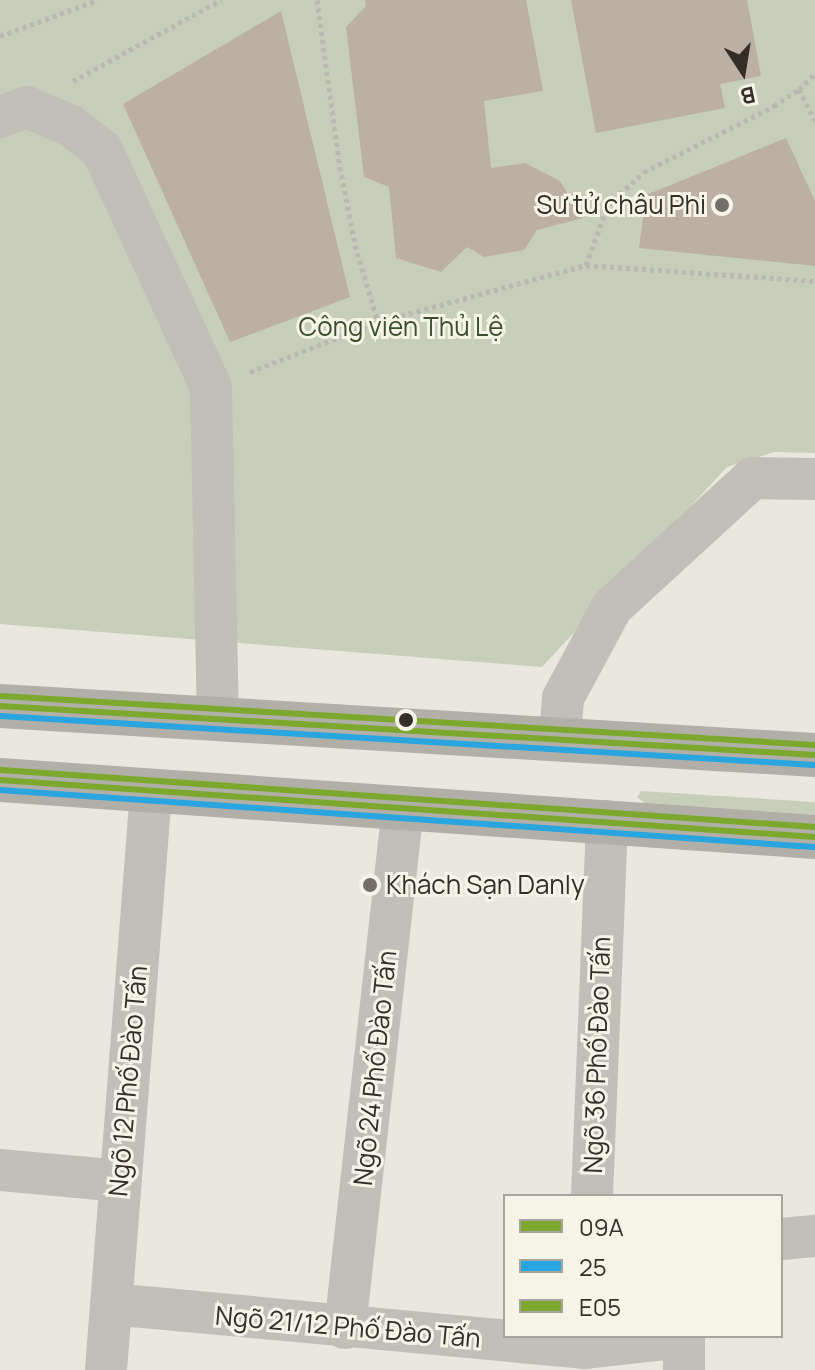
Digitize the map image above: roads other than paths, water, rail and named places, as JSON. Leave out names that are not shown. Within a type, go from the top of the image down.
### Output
[{"type":"main road","points":[[0,706],[560,739],[612,746],[815,755]]},
{"type":"main road","points":[[0,780],[815,837]]},
{"type":"lane","points":[[14,112],[71,126],[102,150],[211,387],[218,720]]},
{"type":"lane","points":[[560,739],[563,698],[612,607],[753,478],[815,479]]},
{"type":"lane","name":"Ngõ 12 Phố Đào Tấn","points":[[106,1370],[151,792]]},
{"type":"lane","name":"Ngõ 24 Phố Đào Tấn","points":[[345,1328],[403,807]]},
{"type":"lane","name":"Ngõ 36 Phố Đào Tấn","points":[[592,1194],[607,821]]},
{"type":"lane","points":[[0,1170],[120,1181]]},
{"type":"lane","points":[[783,1239],[815,1236]]},
{"type":"lane","name":"Ngõ 21/12 Phố Đào Tấn","points":[[111,1304],[585,1351],[671,1338]]},
{"type":"lane","points":[[684,1338],[684,1370]]},
{"type":"place","name":"Sư tử châu Phi","points":[[722,205]]},
{"type":"place","name":"Khách Sạn Danly","points":[[370,885]]},
{"type":"park label","name":"Công viên Thủ Lệ","points":[[401,327]]}]
